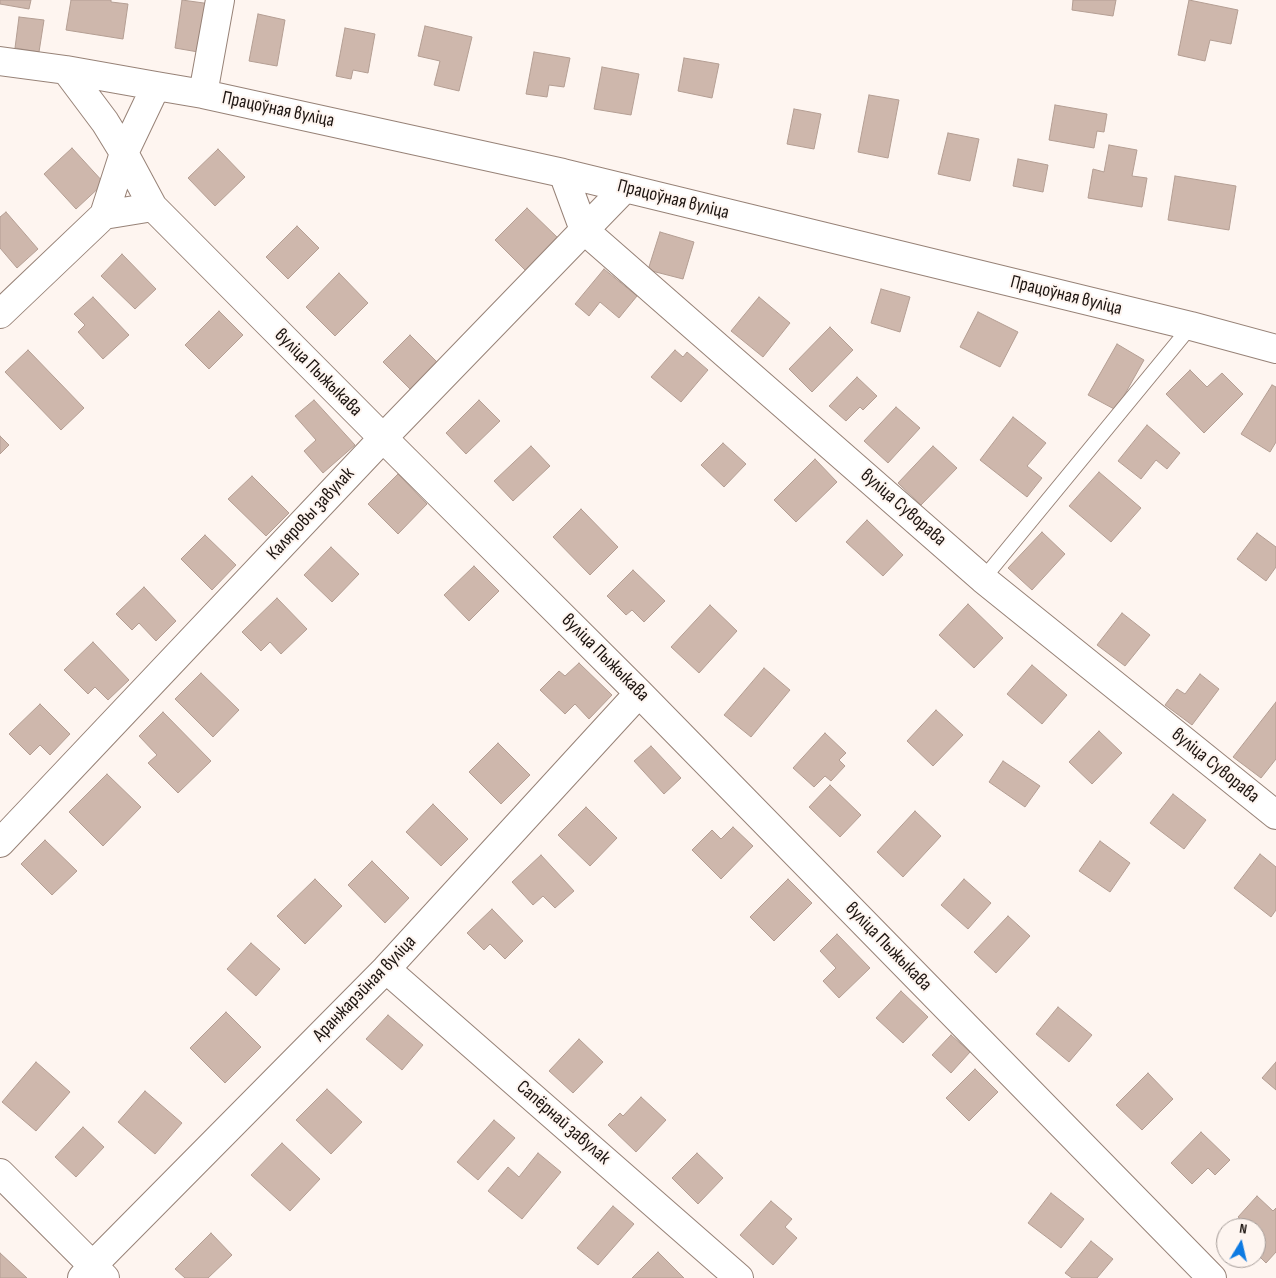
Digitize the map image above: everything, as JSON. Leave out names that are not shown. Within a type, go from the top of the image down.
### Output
[{"type":"street","points":[[204,94],[220,0]]},
{"type":"street","points":[[0,61],[66,70]]},
{"type":"street","name":"Працоўная вуліца","points":[[66,70],[204,94],[563,173],[1191,326],[1276,349]]},
{"type":"street","name":"вуліца Пыжыкава","points":[[66,70],[105,122],[153,207],[639,693],[1212,1278]]},
{"type":"street","points":[[0,314],[104,215],[124,153],[156,86]]},
{"type":"street","name":"вуліца Суворава","points":[[563,173],[584,230],[983,579],[1276,815]]},
{"type":"street","name":"Каляровы завулак","points":[[0,843],[383,438],[625,188]]},
{"type":"street","points":[[104,215],[153,207]]},
{"type":"street","name":"Аранжарэйная вуліца","points":[[94,1274],[386,969],[639,693]]},
{"type":"street","name":"Сапёрнай завулак","points":[[386,969],[739,1278]]},
{"type":"street","points":[[0,1173],[94,1274]]},
{"type":"lane","points":[[983,579],[1191,326]]},
{"type":"building","points":[[0,0],[31,0],[29,9],[0,4]]},
{"type":"building","points":[[71,0],[111,0],[111,2],[128,4],[123,39],[66,30]]},
{"type":"building","points":[[182,0],[211,4],[204,53],[175,48]]},
{"type":"building","points":[[1073,0],[1116,0],[1113,16],[1072,10]]},
{"type":"building","points":[[1189,0],[1238,10],[1231,44],[1210,40],[1205,61],[1178,55]]},
{"type":"building","points":[[258,14],[285,20],[277,66],[249,61]]},
{"type":"building","points":[[19,17],[44,20],[39,52],[15,48]]},
{"type":"building","points":[[425,26],[472,37],[459,91],[434,85],[440,61],[418,56]]},
{"type":"building","points":[[345,28],[375,34],[368,73],[353,70],[351,79],[336,76]]},
{"type":"building","points":[[534,52],[570,58],[564,87],[549,85],[547,97],[526,94]]},
{"type":"building","points":[[684,58],[719,64],[712,98],[678,91]]},
{"type":"building","points":[[602,67],[639,74],[631,115],[594,109]]},
{"type":"building","points":[[869,95],[899,100],[888,158],[858,152]]},
{"type":"building","points":[[1055,105],[1107,114],[1104,132],[1097,131],[1094,148],[1049,140]]},
{"type":"building","points":[[794,109],[821,114],[814,149],[787,144]]},
{"type":"building","points":[[948,133],[979,139],[970,181],[938,174]]},
{"type":"building","points":[[1109,145],[1137,150],[1132,176],[1147,178],[1142,207],[1088,198],[1093,169],[1104,172]]},
{"type":"building","points":[[72,148],[104,183],[76,209],[44,174]]},
{"type":"building","points":[[218,149],[245,177],[215,206],[188,178]]},
{"type":"building","points":[[1018,159],[1048,165],[1043,192],[1013,186]]},
{"type":"building","points":[[1175,176],[1236,186],[1229,230],[1168,220]]},
{"type":"building","points":[[527,208],[558,238],[526,271],[495,240]]},
{"type":"building","points":[[6,212],[38,249],[17,268],[0,248],[0,217]]},
{"type":"building","points":[[297,226],[319,248],[288,279],[266,257]]},
{"type":"building","points":[[660,232],[694,242],[683,279],[648,270]]},
{"type":"building","points":[[122,254],[156,289],[135,309],[101,276]]},
{"type":"building","points":[[604,269],[637,296],[619,318],[600,302],[589,316],[575,304]]},
{"type":"building","points":[[339,273],[368,303],[335,336],[306,307]]},
{"type":"building","points":[[881,289],[910,297],[900,332],[871,323]]},
{"type":"building","points":[[93,297],[129,335],[103,359],[78,332],[85,325],[74,314]]},
{"type":"building","points":[[759,297],[790,323],[763,357],[731,331]]},
{"type":"building","points":[[219,311],[243,335],[209,369],[185,345]]},
{"type":"building","points":[[978,312],[1018,332],[1000,367],[960,347]]},
{"type":"building","points":[[830,327],[853,350],[812,392],[789,369]]},
{"type":"building","points":[[410,335],[437,362],[410,389],[383,362]]},
{"type":"building","points":[[1117,344],[1144,360],[1116,410],[1088,395]]},
{"type":"building","points":[[28,350],[84,408],[61,430],[5,372]]},
{"type":"building","points":[[675,350],[683,357],[687,352],[708,370],[681,402],[651,377]]},
{"type":"building","points":[[1190,370],[1207,387],[1222,373],[1243,394],[1204,433],[1166,394]]},
{"type":"building","points":[[857,377],[877,396],[863,410],[860,407],[846,421],[829,406]]},
{"type":"building","points":[[1272,385],[1276,387],[1276,442],[1270,452],[1241,434]]},
{"type":"building","points":[[314,400],[355,445],[323,473],[304,451],[316,440],[295,416]]},
{"type":"building","points":[[479,400],[500,421],[466,454],[446,433]]},
{"type":"building","points":[[896,407],[920,428],[888,463],[864,441]]},
{"type":"building","points":[[1013,417],[1046,443],[1027,466],[1042,478],[1027,497],[980,460]]},
{"type":"building","points":[[1147,425],[1180,453],[1167,469],[1156,460],[1141,479],[1118,461]]},
{"type":"building","points":[[0,436],[9,445],[0,454]]},
{"type":"building","points":[[723,443],[746,464],[724,487],[701,465]]},
{"type":"building","points":[[531,446],[550,466],[513,501],[494,481]]},
{"type":"building","points":[[933,446],[957,468],[921,505],[898,483]]},
{"type":"building","points":[[815,459],[837,482],[796,522],[774,500]]},
{"type":"building","points":[[1099,472],[1141,508],[1111,542],[1069,506]]},
{"type":"building","points":[[398,474],[427,504],[398,534],[368,504]]},
{"type":"building","points":[[252,476],[289,513],[266,536],[228,499]]},
{"type":"building","points":[[581,509],[618,547],[590,575],[553,537]]},
{"type":"building","points":[[867,520],[903,555],[883,576],[846,542]]},
{"type":"building","points":[[1042,532],[1065,554],[1032,590],[1008,568]]},
{"type":"building","points":[[1257,533],[1276,547],[1276,567],[1266,581],[1237,559]]},
{"type":"building","points":[[205,535],[236,565],[212,590],[181,559]]},
{"type":"building","points":[[331,547],[359,574],[332,602],[304,575]]},
{"type":"building","points":[[474,566],[499,591],[469,621],[444,595]]},
{"type":"building","points":[[633,570],[665,601],[644,622],[632,610],[626,615],[607,596]]},
{"type":"building","points":[[144,587],[176,621],[156,641],[139,623],[132,630],[116,614]]},
{"type":"building","points":[[277,598],[307,629],[281,654],[270,642],[261,651],[242,632]]},
{"type":"building","points":[[968,604],[1003,638],[974,668],[939,635]]},
{"type":"building","points":[[710,605],[737,631],[699,673],[671,647]]},
{"type":"building","points":[[1122,613],[1150,635],[1125,666],[1097,645]]},
{"type":"building","points":[[93,642],[129,680],[108,700],[95,687],[88,694],[64,670]]},
{"type":"building","points":[[579,663],[612,695],[589,719],[575,704],[565,714],[540,690],[559,671],[565,676]]},
{"type":"building","points":[[1032,665],[1067,695],[1042,724],[1007,694]]},
{"type":"building","points":[[764,668],[790,690],[751,737],[724,715]]},
{"type":"building","points":[[201,673],[239,710],[213,737],[175,699]]},
{"type":"building","points":[[1200,674],[1219,689],[1192,725],[1165,705],[1177,689],[1185,694]]},
{"type":"building","points":[[1276,702],[1276,759],[1261,778],[1233,757]]},
{"type":"building","points":[[40,704],[70,734],[50,755],[40,745],[30,755],[9,734]]},
{"type":"building","points":[[936,710],[963,735],[933,766],[907,741]]},
{"type":"building","points":[[163,712],[211,761],[178,793],[148,763],[157,755],[139,736]]},
{"type":"building","points":[[1099,731],[1122,753],[1092,784],[1069,762]]},
{"type":"building","points":[[825,733],[846,753],[839,760],[845,766],[831,781],[825,776],[814,787],[793,768]]},
{"type":"building","points":[[498,743],[530,775],[501,804],[469,772]]},
{"type":"building","points":[[651,746],[681,778],[664,794],[634,761]]},
{"type":"building","points":[[1003,761],[1040,786],[1025,807],[989,782]]},
{"type":"building","points":[[107,774],[141,807],[103,846],[69,812]]},
{"type":"building","points":[[830,785],[861,815],[840,837],[809,807]]},
{"type":"building","points":[[1173,794],[1206,820],[1184,849],[1150,823]]},
{"type":"building","points":[[433,804],[468,839],[441,866],[406,832]]},
{"type":"building","points":[[586,807],[617,838],[590,866],[558,835]]},
{"type":"building","points":[[915,811],[941,836],[903,877],[877,852]]},
{"type":"building","points":[[733,827],[753,846],[721,879],[692,850],[712,830],[721,839]]},
{"type":"building","points":[[45,840],[77,871],[52,895],[21,864]]},
{"type":"building","points":[[1100,841],[1130,863],[1110,892],[1079,871]]},
{"type":"building","points":[[1260,854],[1276,867],[1276,910],[1271,917],[1234,888]]},
{"type":"building","points":[[541,855],[574,891],[555,908],[543,896],[533,905],[512,882]]},
{"type":"building","points":[[372,861],[409,898],[385,923],[348,885]]},
{"type":"building","points":[[315,879],[342,906],[305,944],[277,916]]},
{"type":"building","points":[[788,879],[812,903],[774,941],[750,917]]},
{"type":"building","points":[[964,879],[991,903],[968,929],[941,905]]},
{"type":"building","points":[[492,909],[523,941],[505,959],[490,944],[484,950],[467,933]]},
{"type":"building","points":[[1008,916],[1030,936],[996,973],[974,952]]},
{"type":"building","points":[[837,934],[870,968],[839,998],[823,981],[836,968],[820,951]]},
{"type":"building","points":[[251,943],[280,969],[256,996],[227,969]]},
{"type":"building","points":[[901,991],[928,1017],[903,1043],[876,1018]]},
{"type":"building","points":[[1058,1007],[1092,1035],[1069,1062],[1036,1034]]},
{"type":"building","points":[[226,1012],[261,1047],[225,1083],[190,1048]]},
{"type":"building","points":[[388,1015],[423,1045],[402,1070],[366,1039]]},
{"type":"building","points":[[951,1035],[970,1052],[951,1073],[932,1055]]},
{"type":"building","points":[[579,1039],[603,1062],[573,1093],[549,1071]]},
{"type":"building","points":[[36,1062],[70,1092],[36,1131],[2,1102]]},
{"type":"building","points":[[1276,1062],[1276,1090],[1262,1078]]},
{"type":"building","points":[[975,1069],[998,1092],[969,1121],[946,1098]]},
{"type":"building","points":[[1148,1073],[1173,1099],[1142,1130],[1116,1105]]},
{"type":"building","points":[[327,1089],[362,1122],[331,1154],[296,1120]]},
{"type":"building","points":[[145,1091],[182,1123],[155,1154],[118,1122]]},
{"type":"building","points":[[641,1097],[666,1120],[636,1152],[608,1125],[620,1113],[623,1116]]},
{"type":"building","points":[[494,1120],[515,1138],[478,1180],[457,1162]]},
{"type":"building","points":[[83,1127],[104,1147],[76,1177],[55,1157]]},
{"type":"building","points":[[1201,1132],[1230,1160],[1215,1175],[1208,1168],[1192,1184],[1171,1163]]},
{"type":"building","points":[[282,1143],[320,1179],[290,1211],[251,1175]]},
{"type":"building","points":[[538,1153],[561,1172],[522,1219],[488,1191],[508,1167],[519,1177]]},
{"type":"building","points":[[697,1153],[723,1178],[698,1204],[672,1178]]},
{"type":"building","points":[[1051,1193],[1084,1219],[1061,1248],[1028,1223]]},
{"type":"building","points":[[1257,1196],[1273,1211],[1276,1208],[1276,1252],[1266,1263],[1266,1218],[1238,1217]]},
{"type":"building","points":[[771,1201],[792,1219],[785,1227],[797,1238],[773,1265],[740,1235]]},
{"type":"building","points":[[613,1206],[634,1224],[598,1265],[577,1248]]},
{"type":"building","points":[[211,1233],[232,1255],[208,1278],[185,1278],[175,1269]]},
{"type":"building","points":[[1091,1241],[1113,1259],[1097,1278],[1072,1278],[1065,1273]]},
{"type":"building","points":[[658,1252],[684,1278],[632,1278]]},
{"type":"building","points":[[0,1253],[27,1278],[0,1278]]}]
